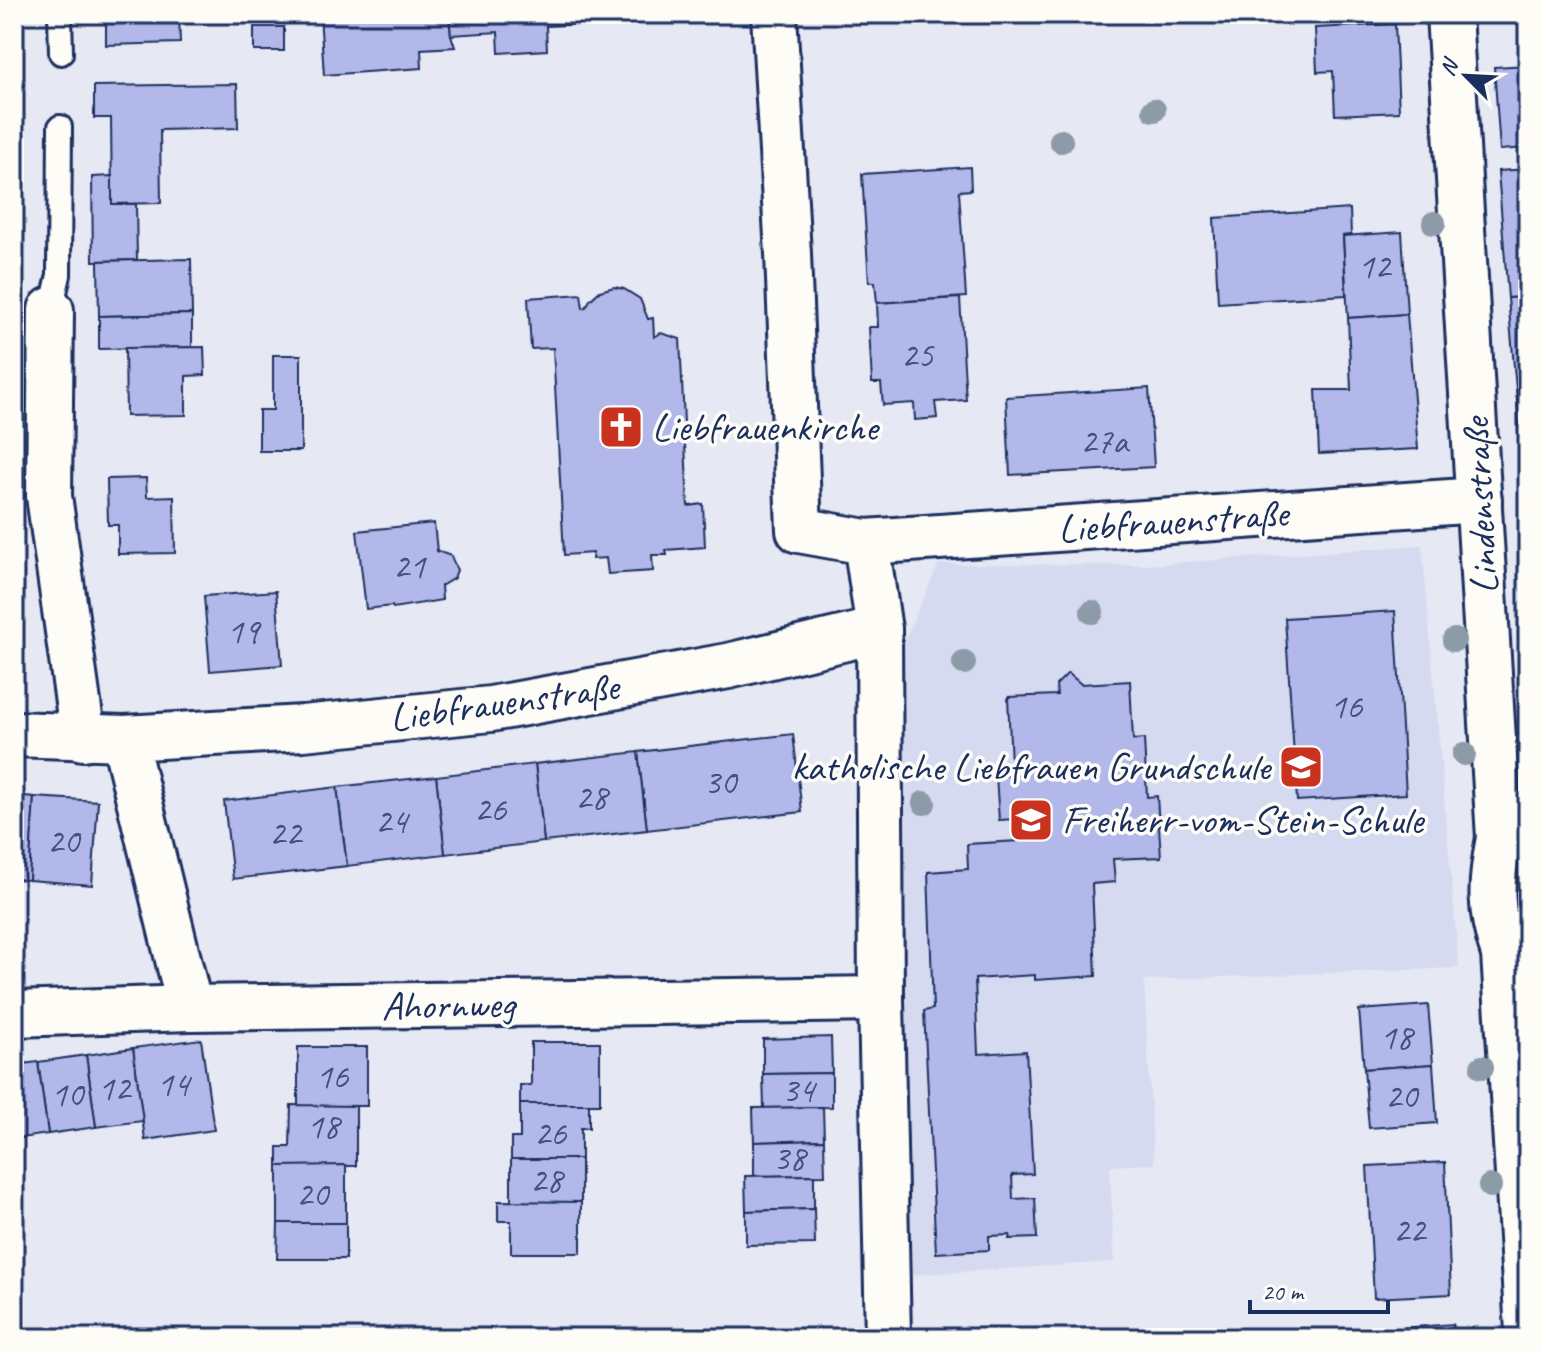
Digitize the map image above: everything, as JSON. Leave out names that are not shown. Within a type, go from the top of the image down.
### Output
[{"type":"street","name":"Liebfrauenstraße","points":[[774,14],[799,530],[866,542],[1479,500]]},
{"type":"street","name":"Lindenstraße","points":[[1449,14],[1499,838],[1491,875],[1493,920],[1504,954],[1528,1331]]},
{"type":"street","points":[[51,310],[49,496],[103,738],[190,1008]]},
{"type":"street","points":[[866,542],[879,630],[881,999],[888,1338]]},
{"type":"street","name":"Liebfrauenstraße","points":[[14,734],[103,738],[303,728],[491,709],[728,666],[879,630]]},
{"type":"street","name":"Ahornweg","points":[[14,1014],[190,1008],[881,999]]},
{"type":"lane","points":[[60,14],[61,53]]},
{"type":"lane","points":[[51,310],[59,275],[60,127]]},
{"type":"shaded area","points":[[1422,545],[1459,968],[1144,980],[1154,1164],[1110,1166],[1114,1262],[909,1275],[895,661],[939,564],[1148,565]]},
{"type":"building","points":[[106,14],[179,14],[180,43],[106,45]]},
{"type":"building","points":[[320,14],[449,14],[455,47],[421,49],[422,68],[324,75]]},
{"type":"building","points":[[449,14],[583,14],[584,24],[546,26],[547,50],[499,53],[498,32],[451,35]]},
{"type":"building","points":[[1395,24],[1399,112],[1335,115],[1333,71],[1317,72],[1315,28]]},
{"type":"building","points":[[254,27],[284,27],[284,51],[254,51]]},
{"type":"building","points":[[1528,65],[1528,148],[1500,150],[1494,67]]},
{"type":"building","points":[[237,84],[238,128],[160,130],[161,203],[112,204],[111,118],[94,118],[94,86]]},
{"type":"building","points":[[970,167],[971,190],[959,191],[966,297],[877,303],[875,282],[869,282],[862,174]]},
{"type":"building","points":[[1528,169],[1528,297],[1508,298],[1498,171]]},
{"type":"building","points":[[112,176],[112,204],[136,204],[137,260],[93,261],[92,177]]},
{"type":"building","points":[[1350,209],[1351,235],[1343,236],[1346,295],[1218,303],[1214,218]]},
{"type":"building","points":[[1402,232],[1407,314],[1348,318],[1343,236]]},
{"type":"building","points":[[191,259],[192,314],[99,316],[98,261]]},
{"type":"building","name":"Liebfrauenkirche","points":[[614,287],[640,299],[648,319],[653,318],[654,337],[661,333],[680,339],[688,506],[703,504],[705,547],[666,550],[667,555],[652,555],[653,571],[608,574],[606,558],[592,559],[593,553],[564,555],[553,348],[531,349],[528,298],[581,294],[583,308],[600,291]]},
{"type":"building","points":[[1528,297],[1528,424],[1519,424],[1508,298]]},
{"type":"building","points":[[960,298],[966,400],[935,402],[937,418],[915,420],[914,403],[883,405],[881,383],[872,383],[869,327],[878,327],[877,303]]},
{"type":"building","points":[[192,314],[192,347],[99,349],[99,316]]},
{"type":"building","points":[[1407,314],[1418,449],[1319,454],[1316,390],[1351,390],[1348,318]]},
{"type":"building","points":[[204,347],[205,375],[186,376],[186,415],[126,416],[125,348]]},
{"type":"building","points":[[273,355],[301,355],[301,451],[259,451],[259,410],[273,410]]},
{"type":"building","points":[[1149,388],[1154,467],[1010,475],[1006,397]]},
{"type":"building","points":[[1519,424],[1528,424],[1528,531]]},
{"type":"building","points":[[146,478],[147,497],[174,496],[175,553],[118,554],[118,525],[108,525],[107,479]]},
{"type":"building","points":[[434,523],[437,551],[451,556],[457,570],[454,578],[441,586],[442,600],[366,609],[357,531]]},
{"type":"building","points":[[276,591],[282,665],[210,671],[204,596]]},
{"type":"building","points":[[1395,611],[1406,794],[1297,801],[1285,618]]},
{"type":"building","points":[[1068,673],[1081,684],[1130,681],[1133,740],[1144,739],[1147,797],[1157,796],[1161,857],[1113,859],[1115,882],[1092,884],[1096,976],[1035,980],[1035,975],[975,979],[978,1054],[1026,1051],[1033,1174],[1012,1175],[1013,1199],[1035,1198],[1037,1238],[989,1236],[989,1250],[936,1253],[924,1011],[933,1009],[928,872],[968,869],[967,844],[1018,841],[1016,819],[999,820],[996,776],[1022,775],[1022,765],[1011,765],[1008,697],[1057,695],[1056,685]]},
{"type":"building","points":[[793,734],[802,812],[647,830],[638,752]]},
{"type":"building","points":[[638,752],[647,830],[544,842],[535,764]]},
{"type":"building","points":[[535,764],[544,842],[445,854],[436,776]]},
{"type":"building","points":[[436,776],[445,854],[347,866],[337,787]]},
{"type":"building","points":[[337,787],[347,866],[233,879],[224,801]]},
{"type":"building","points":[[14,795],[34,797],[29,880],[14,879]]},
{"type":"building","points":[[34,797],[98,801],[92,885],[29,880]]},
{"type":"building","points":[[1428,1005],[1433,1064],[1364,1069],[1359,1010]]},
{"type":"building","points":[[831,1037],[832,1073],[763,1074],[763,1039]]},
{"type":"building","points":[[201,1039],[214,1130],[145,1140],[133,1048]]},
{"type":"building","points":[[531,1042],[600,1042],[600,1104],[520,1104],[520,1085],[531,1085]]},
{"type":"building","points":[[298,1047],[367,1047],[367,1106],[298,1106]]},
{"type":"building","points":[[133,1048],[143,1121],[96,1127],[86,1055]]},
{"type":"building","points":[[86,1055],[96,1127],[48,1134],[38,1062]]},
{"type":"building","points":[[38,1062],[48,1134],[14,1139],[14,1065]]},
{"type":"building","points":[[1433,1064],[1437,1123],[1369,1128],[1364,1069]]},
{"type":"building","points":[[832,1073],[832,1107],[764,1108],[763,1074]]},
{"type":"building","points":[[520,1104],[589,1104],[589,1128],[581,1128],[581,1159],[511,1159],[511,1138],[520,1138]]},
{"type":"building","points":[[291,1105],[356,1106],[356,1166],[278,1166],[278,1147],[290,1147]]},
{"type":"building","points":[[823,1107],[824,1140],[754,1142],[753,1108]]},
{"type":"building","points":[[824,1140],[825,1175],[754,1176],[754,1142]]},
{"type":"building","points":[[511,1159],[581,1159],[581,1202],[511,1202]]},
{"type":"building","points":[[1445,1162],[1451,1294],[1374,1298],[1367,1166]]},
{"type":"building","points":[[346,1165],[346,1223],[278,1223],[278,1166]]},
{"type":"building","points":[[814,1175],[814,1209],[746,1211],[745,1176]]},
{"type":"building","points":[[498,1201],[581,1202],[581,1253],[511,1253],[511,1221],[498,1221]]},
{"type":"building","points":[[814,1209],[815,1244],[746,1245],[746,1211]]},
{"type":"building","points":[[278,1223],[346,1223],[346,1259],[277,1259]]},
{"type":"building","points":[[1453,1324],[1454,1338],[1376,1338],[1375,1330]]},
{"type":"place","name":"Liebfrauenkirche","points":[[621,427]]},
{"type":"place","name":"katholische Liebfrauen Grundschule","points":[[1301,767]]},
{"type":"place","name":"Freiherr-vom-Stein-Schule","points":[[1031,820]]}]
